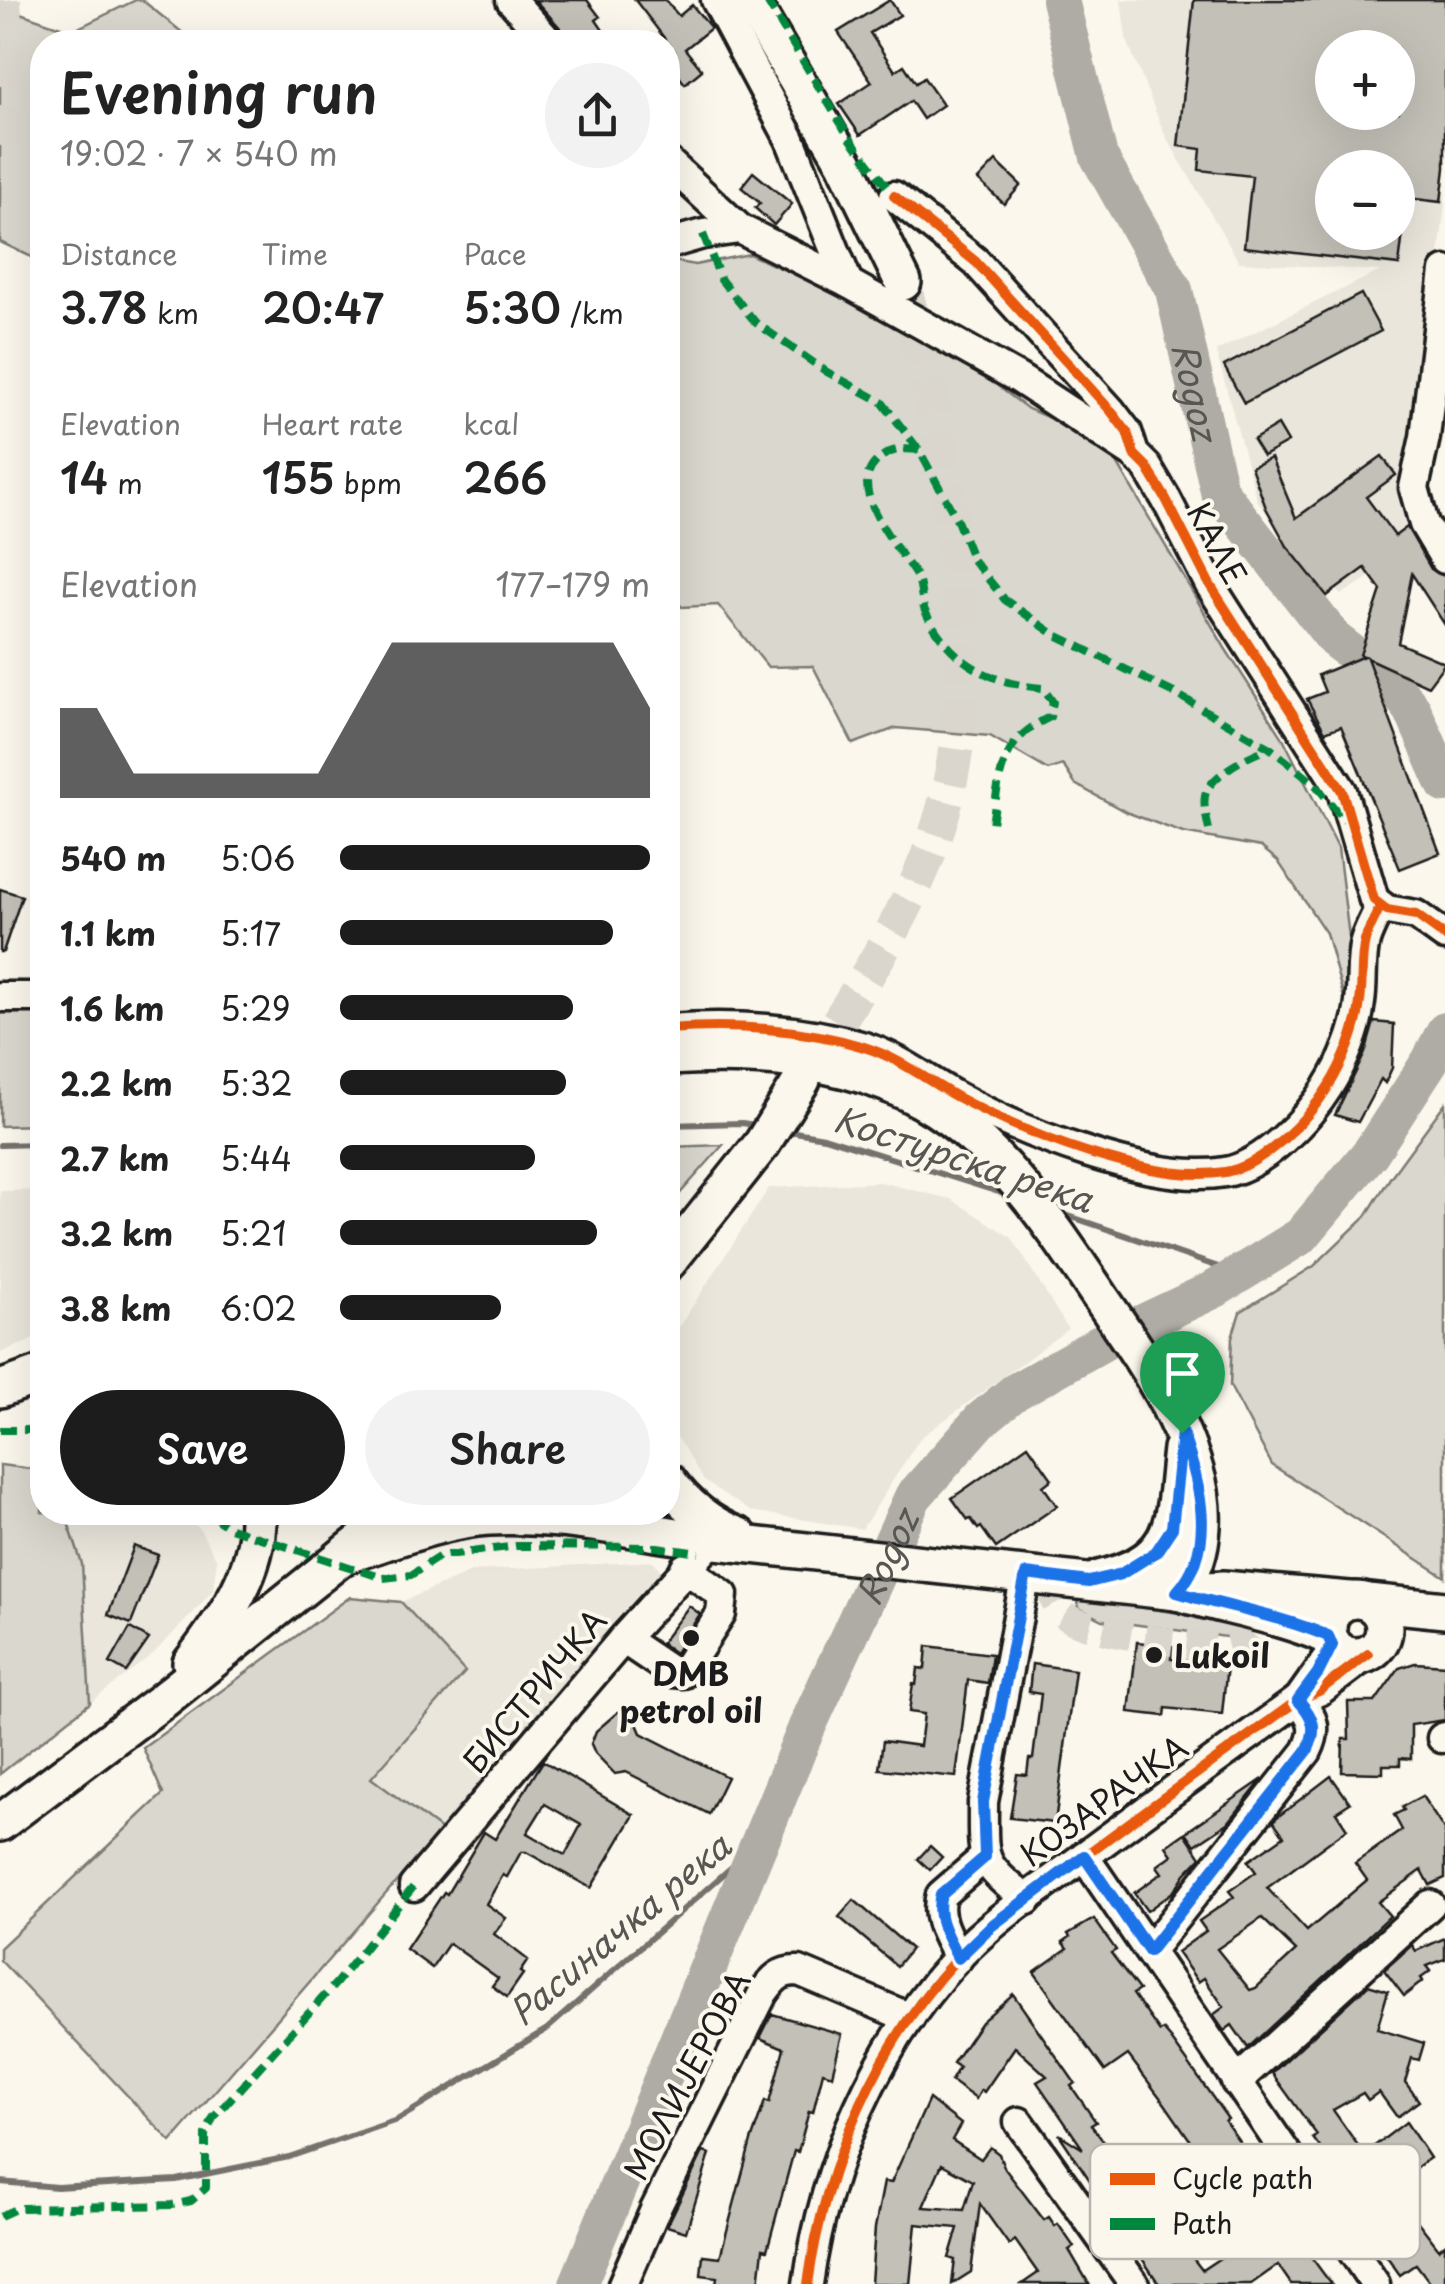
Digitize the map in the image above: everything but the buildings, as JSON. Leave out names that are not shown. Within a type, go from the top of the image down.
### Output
[{"type":"main road","points":[[750,0],[845,163],[902,282]]},
{"type":"main road","points":[[680,1057],[752,1054],[800,1060],[854,1074],[922,1100],[962,1126],[996,1159],[1072,1255],[1147,1368],[1182,1433],[1187,1527],[1195,1565],[1177,1592]]},
{"type":"main road","points":[[680,1251],[762,1144],[797,1089]]},
{"type":"main road","points":[[680,1494],[694,1510],[723,1530],[768,1546]]},
{"type":"main road","points":[[162,1701],[230,1608],[252,1566],[259,1525]]},
{"type":"main road","points":[[0,1822],[162,1701],[381,1525]]},
{"type":"main road","points":[[342,1556],[448,1525]]},
{"type":"main road","points":[[595,1525],[1177,1592],[1261,1592],[1445,1610]]},
{"type":"main road","points":[[1089,1582],[1139,1566],[1187,1527]]},
{"type":"main road","points":[[1187,1527],[1243,1582],[1261,1592]]},
{"type":"main road","points":[[1177,1592],[1262,1612],[1330,1641],[1348,1656],[1372,1651],[1414,1632],[1445,1630]]},
{"type":"main road","points":[[1330,1641],[1329,1617],[1341,1603],[1359,1601],[1376,1608],[1384,1624],[1381,1642],[1372,1651]]},
{"type":"street","points":[[511,0],[538,30]]},
{"type":"street","points":[[716,0],[790,140],[848,284]]},
{"type":"street","points":[[680,173],[740,229],[1018,378],[1134,454]]},
{"type":"street","name":"КАЛЕ","points":[[894,196],[976,262],[1112,410],[1210,584],[1342,791],[1374,900],[1380,907]]},
{"type":"street","points":[[680,241],[740,229]]},
{"type":"street","points":[[1445,271],[1439,372],[1414,488],[1424,524],[1445,559]]},
{"type":"street","points":[[680,1029],[737,1027],[862,1047],[909,1065],[954,1095],[1019,1128],[1150,1168],[1192,1175],[1228,1172],[1282,1141],[1327,1089],[1344,1058],[1360,1006],[1364,942],[1380,907],[1416,915],[1445,936]]},
{"type":"street","points":[[0,996],[30,997]]},
{"type":"street","name":"БИСТРИЧКА","points":[[414,1886],[622,1639],[712,1541]]},
{"type":"street","points":[[622,1639],[672,1672],[683,1673],[724,1603],[723,1595],[685,1568]]},
{"type":"street","points":[[1026,1574],[983,1802],[985,1857],[990,1870],[1027,1900]]},
{"type":"street","name":"КОЗАРАЧКА","points":[[1298,1700],[1318,1673],[1330,1641]]},
{"type":"street","name":"КОЗАРАЧКА","points":[[808,2284],[814,2245],[842,2144],[877,2070],[910,2018],[958,1958],[990,1927],[1084,1856],[1298,1700],[1320,1692],[1372,1651]]},
{"type":"street","points":[[1149,1951],[1307,1751],[1314,1736],[1314,1724],[1298,1700]]},
{"type":"street","points":[[1084,1856],[1279,2144]]},
{"type":"street","points":[[958,1958],[938,1914],[938,1904],[941,1895],[985,1857]]},
{"type":"street","points":[[1236,2082],[1430,1905]]},
{"type":"street","name":"МОЛИЈЕРОВА","points":[[623,2284],[655,2210],[774,1978],[798,1971],[910,2018]]},
{"type":"street","points":[[1019,2122],[1090,2222]]},
{"type":"street","points":[[1116,2259],[1134,2284]]},
{"type":"street","points":[[1358,2259],[1375,2284]]},
{"type":"shaded area","points":[[142,0],[179,30],[74,30]]},
{"type":"shaded area","points":[[1121,0],[1445,0],[1445,204],[1414,464],[1442,531],[1341,595],[1293,549],[1257,500],[1216,351],[1380,271],[1239,262],[1165,135],[1126,38]]},
{"type":"shaded area","points":[[0,6],[69,30],[30,30],[30,256],[0,242]]},
{"type":"shaded area","points":[[749,254],[949,349],[1028,409],[1105,442],[1225,648],[1283,738],[1338,848],[1349,937],[1345,1002],[1326,933],[1278,861],[1261,847],[1183,833],[1126,812],[1075,784],[1063,765],[1048,770],[990,736],[896,728],[853,744],[813,666],[768,667],[718,605],[680,605],[680,262],[695,265]]},
{"type":"shaded area","points":[[0,1006],[30,1008],[30,1125],[0,1126]]},
{"type":"shaded area","points":[[1445,1103],[1445,1577],[1272,1465],[1230,1386],[1232,1337],[1240,1312],[1314,1266],[1366,1216]]},
{"type":"shaded area","points":[[723,1145],[680,1193],[680,1147]]},
{"type":"shaded area","points":[[880,1182],[951,1199],[1012,1238],[1068,1329],[920,1438],[862,1529],[750,1511],[704,1481],[680,1442],[680,1325],[769,1188]]},
{"type":"shaded area","points":[[30,1190],[30,1341],[0,1353],[0,1191]]},
{"type":"shaded area","points":[[0,1465],[30,1469],[30,1525],[69,1525],[82,1564],[90,1703],[0,1774]]},
{"type":"shaded area","points":[[69,1525],[196,1525],[217,1560],[213,1590],[192,1614],[154,1653],[90,1703],[82,1564]]},
{"type":"shaded area","points":[[653,1561],[663,1573],[441,1830],[371,1778],[465,1673],[401,1602],[473,1571]]},
{"type":"shaded area","points":[[350,1597],[401,1602],[465,1672],[371,1778],[441,1830],[171,2142],[0,1960],[0,1948],[163,1794],[143,1748]]},
{"type":"shaded area","points":[[1077,1598],[1241,1622],[1226,1637],[1103,1620],[1079,1608]]},
{"type":"waterway","name":"Rogoz","points":[[1060,0],[1099,157],[1174,290],[1219,491],[1335,640],[1390,682],[1412,709],[1445,784]]},
{"type":"waterway","name":"Rogoz","points":[[578,2284],[807,1727],[913,1497],[981,1420],[1015,1392],[1107,1340],[1215,1289],[1301,1236],[1371,1152],[1445,1031]]},
{"type":"waterway","name":"Костурска река","points":[[680,1125],[761,1126]]},
{"type":"waterway","name":"Костурска река","points":[[783,1130],[824,1137],[1011,1196]]},
{"type":"waterway","name":"Костурска река","points":[[0,1145],[30,1144]]},
{"type":"waterway","name":"Костурска река","points":[[1060,1213],[1239,1274]]},
{"type":"waterway","name":"Расиначка река","points":[[0,2182],[57,2187],[176,2180],[289,2157],[397,2120],[547,2029],[759,1843]]},
{"type":"tunnel","points":[[0,146],[4,50],[1,0]]},
{"type":"tunnel","points":[[810,1067],[887,940],[921,874],[945,804],[956,744],[961,681],[956,548],[935,416],[906,294]]},
{"type":"tunnel","points":[[1051,1577],[1056,1605],[1074,1621],[1137,1637],[1221,1648],[1240,1643],[1253,1633],[1260,1618],[1262,1598]]},
{"type":"marked path","points":[[766,0],[849,137],[894,196]]},
{"type":"marked path","points":[[703,234],[721,280],[756,323],[827,372],[882,402],[919,450],[956,518],[973,560],[1005,600],[1054,634],[1178,695],[1270,748],[1314,783],[1345,821]]},
{"type":"marked path","points":[[919,450],[885,454],[868,474],[867,488],[879,520],[918,580],[926,613],[947,645],[974,667],[1006,681],[1043,688],[1053,702],[1050,717],[1021,736],[1005,760],[992,824]]},
{"type":"marked path","points":[[1209,830],[1204,804],[1208,788],[1232,766],[1270,748]]},
{"type":"marked path","points":[[0,1430],[30,1430]]},
{"type":"marked path","points":[[225,1525],[383,1578],[411,1575],[440,1556],[516,1546],[657,1547],[699,1553]]},
{"type":"marked path","points":[[0,2216],[18,2208],[172,2205],[191,2201],[206,2188],[206,2135],[213,2118],[337,1982],[414,1886]]},
{"type":"cycle path","points":[[894,196],[976,262],[1127,432],[1134,454],[1147,467],[1166,499],[1210,585],[1342,791],[1374,900],[1387,910],[1416,915],[1445,936]]},
{"type":"cycle path","points":[[680,1028],[766,1029],[816,1035],[864,1047],[912,1069],[984,1111],[1051,1140],[1161,1171],[1225,1172],[1254,1161],[1283,1139],[1309,1113],[1334,1078],[1356,1024],[1363,948],[1380,907]]},
{"type":"cycle path","points":[[808,2284],[827,2195],[858,2109],[902,2029],[958,1957],[1027,1898],[1298,1700],[1319,1691],[1368,1654]]},
{"type":"place","name":"DMB petrol oil","points":[[691,1638]]},
{"type":"place","name":"Lukoil","points":[[1154,1655]]},
{"type":"route","points":[[1182,1433],[1196,1473],[1202,1525],[1195,1565],[1177,1592],[1262,1612],[1328,1636],[1332,1645],[1329,1656],[1298,1700],[1309,1712],[1314,1736],[1307,1751],[1149,1951],[1084,1856],[990,1927],[958,1958],[938,1914],[938,1904],[941,1895],[985,1857],[983,1802],[1026,1574],[1089,1582],[1139,1566],[1156,1552],[1172,1528],[1182,1433]]}]
